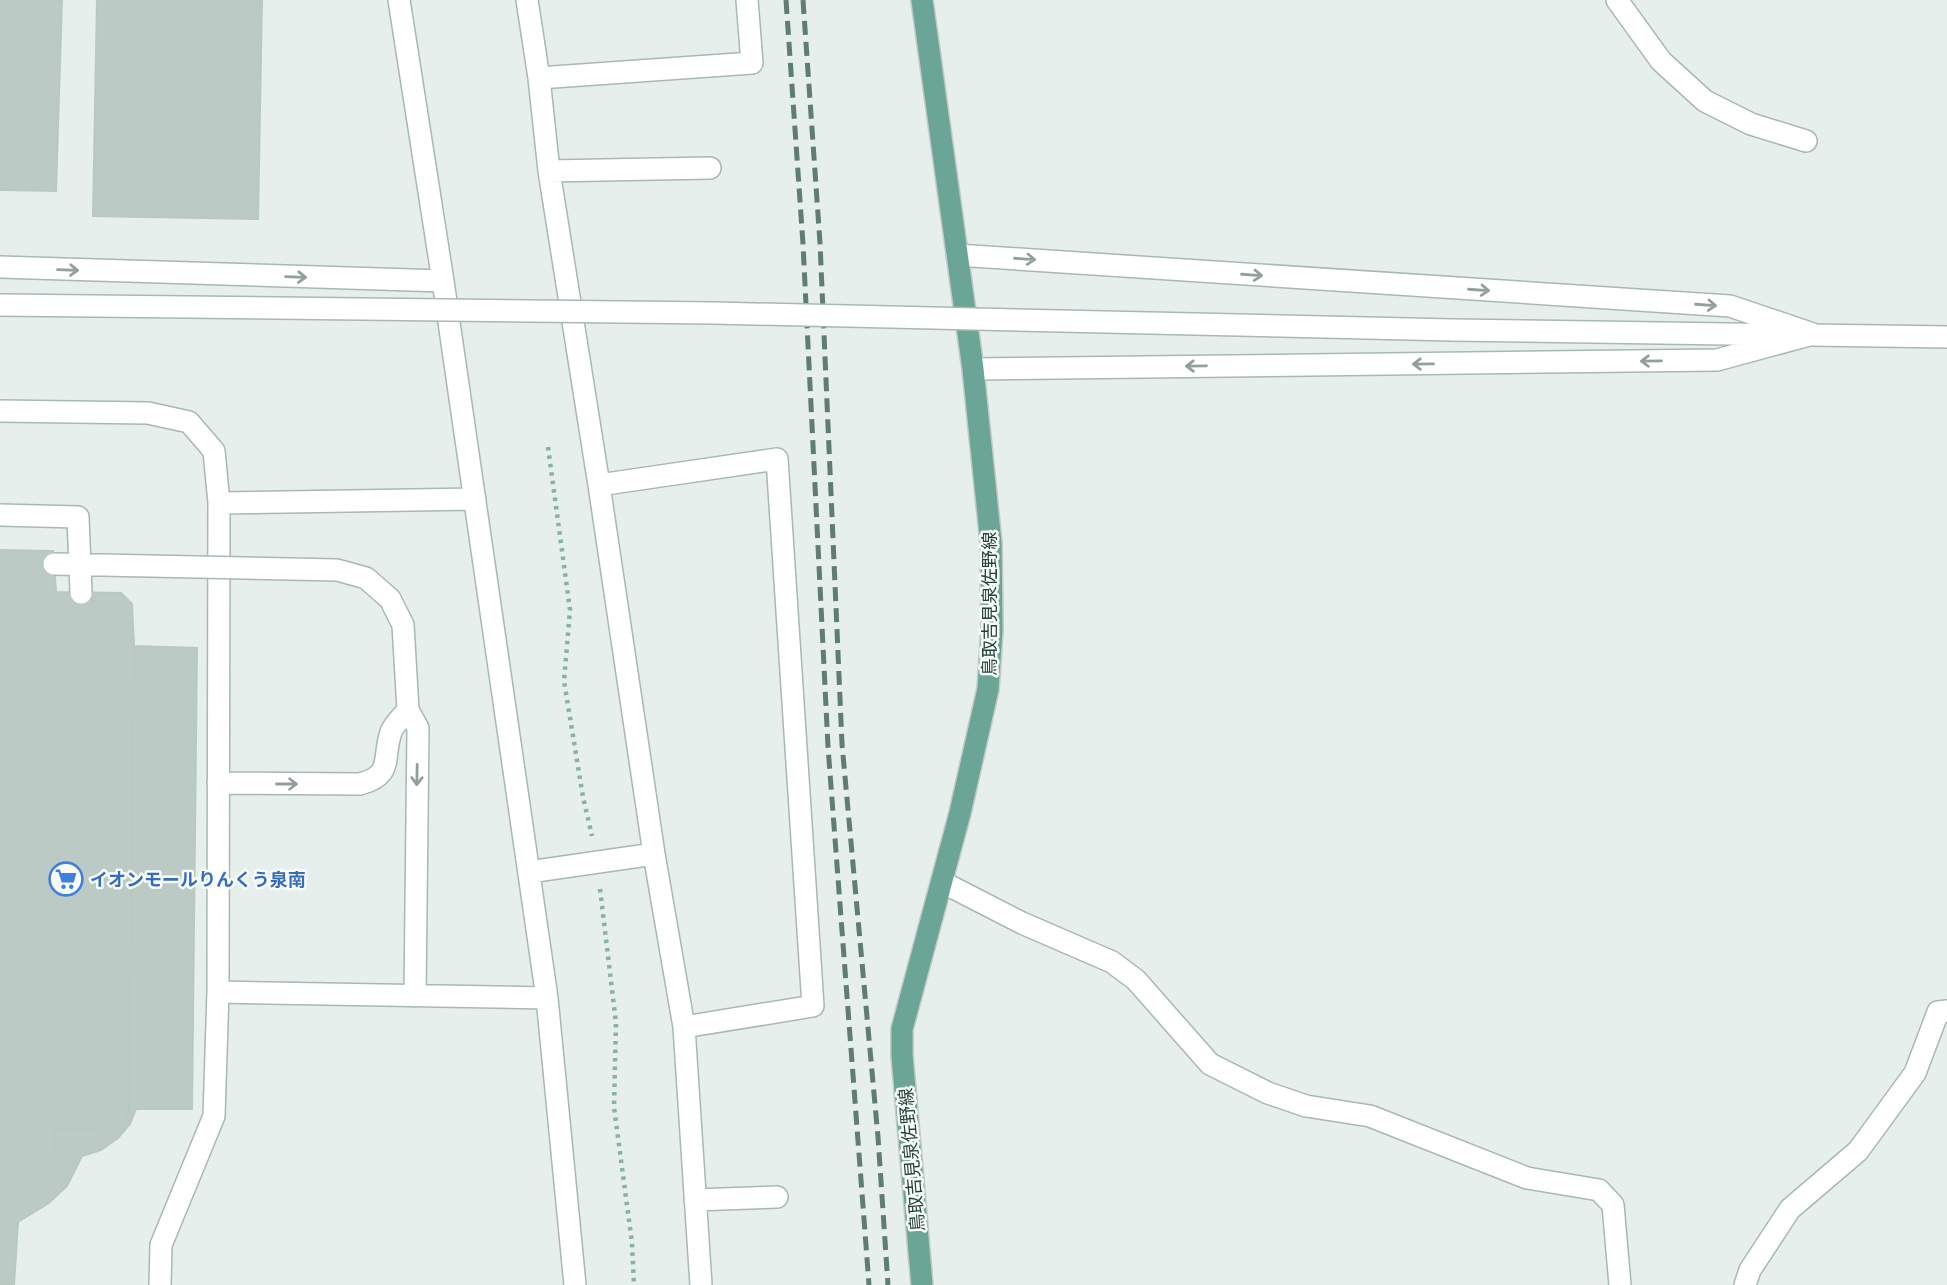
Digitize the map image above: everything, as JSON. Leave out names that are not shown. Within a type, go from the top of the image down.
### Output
[{"type":"main road","name":"鳥取吉見泉佐野線","points":[[922,0],[974,369],[991,543],[988,689],[960,813],[902,1029],[922,1285]]},
{"type":"street","points":[[400,0],[547,998],[575,1285]]},
{"type":"street","points":[[527,0],[549,171],[654,854],[684,1027],[701,1285]]},
{"type":"street","points":[[539,78],[752,63],[747,0]]},
{"type":"street","points":[[1617,0],[1661,61],[1705,101],[1751,124],[1806,141]]},
{"type":"street","points":[[549,171],[710,168]]},
{"type":"street","points":[[957,255],[1730,306],[1813,334]]},
{"type":"street","points":[[0,267],[443,281]]},
{"type":"street","points":[[0,304],[715,313],[1452,330],[1947,337]]},
{"type":"street","points":[[974,369],[1717,360],[1813,334]]},
{"type":"street","points":[[0,411],[148,413],[189,422],[214,451],[219,503],[218,992],[214,1116],[161,1245],[160,1285]]},
{"type":"street","points":[[599,485],[777,459],[813,1006],[684,1027]]},
{"type":"street","points":[[219,503],[475,499]]},
{"type":"street","points":[[0,515],[78,517],[81,593]]},
{"type":"street","points":[[54,564],[337,570],[366,578],[390,599],[403,625],[408,709],[418,728],[415,996]]},
{"type":"street","points":[[218,783],[360,784],[375,780],[384,771],[392,730],[408,709]]},
{"type":"street","points":[[529,873],[654,854]]},
{"type":"street","points":[[942,882],[1022,923],[1112,962],[1136,980],[1210,1064],[1268,1093],[1306,1106],[1370,1116],[1527,1178],[1599,1191],[1613,1205],[1620,1285]]},
{"type":"street","points":[[218,992],[547,998]]},
{"type":"street","points":[[1745,1285],[1750,1270],[1790,1209],[1858,1151],[1915,1073],[1938,1012],[1947,1011]]},
{"type":"street","points":[[695,1200],[777,1197]]},
{"type":"building","points":[[0,0],[62,0],[56,191],[0,190]]},
{"type":"building","points":[[97,0],[262,0],[258,219],[93,216]]},
{"type":"building","name":"イオンモールりんくう泉南","points":[[0,550],[53,551],[56,592],[121,593],[132,604],[134,646],[129,1111],[117,1131],[56,1129],[53,1159],[20,1190],[0,1201]]},
{"type":"building","points":[[134,646],[197,648],[192,1109],[136,1109],[130,1124],[118,1138],[101,1150],[82,1156],[67,1186],[49,1203],[18,1222],[14,1285],[0,1285],[0,1201],[20,1190],[53,1159],[56,1129],[117,1131],[129,1111]]},
{"type":"railway","points":[[786,0],[803,244],[828,747],[869,1285]]},
{"type":"railway","points":[[803,0],[820,243],[842,744],[878,1137],[888,1285]]},
{"type":"place","name":"イオンモールりんくう泉南","points":[[66,879]]}]
